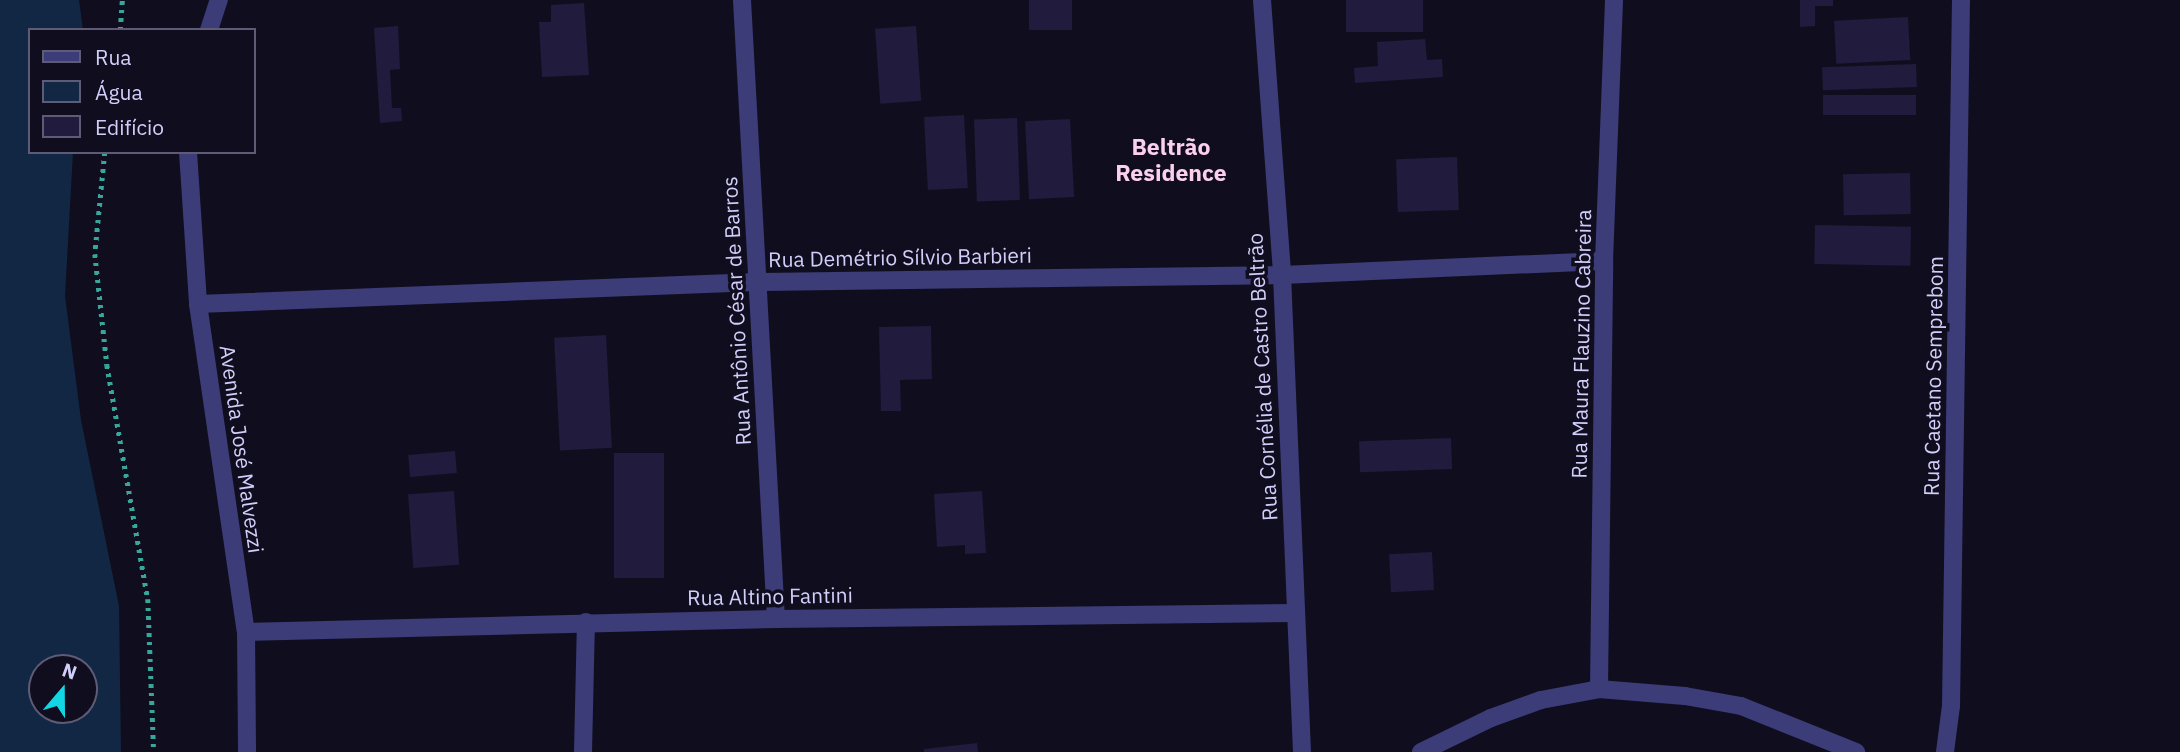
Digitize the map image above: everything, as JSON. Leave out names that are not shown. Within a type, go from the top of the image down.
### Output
[{"type":"street","points":[[210,28],[219,0]]},
{"type":"street","name":"Rua Antônio César de Barros","points":[[742,0],[776,619]]},
{"type":"street","name":"Rua Cornélia de Castro Beltrão","points":[[1262,0],[1282,275],[1302,752]]},
{"type":"street","name":"Rua Maura Flauzino Cabreira","points":[[1599,690],[1604,261],[1614,0]]},
{"type":"street","name":"Rua Caetano Semprebom","points":[[1945,752],[1951,706],[1961,0]]},
{"type":"street","name":"Avenida José Malvezzi","points":[[188,154],[198,304],[246,632],[247,752]]},
{"type":"street","name":"Rua Demétrio Sílvio Barbieri","points":[[198,304],[757,282],[1282,275],[1604,261]]},
{"type":"street","name":"Rua Altino Fantini","points":[[246,632],[586,622],[1295,614]]},
{"type":"street","points":[[583,752],[586,622]]},
{"type":"street","points":[[1421,752],[1516,709],[1599,690],[1685,696],[1741,706],[1856,752]]},
{"type":"path","points":[[120,28],[122,0]]},
{"type":"path","points":[[104,154],[95,254],[107,365],[148,599],[154,752]]},
{"type":"water","points":[[0,0],[79,0],[83,28],[28,28],[28,154],[73,154],[65,296],[81,420],[119,606],[121,752],[0,752]]},
{"type":"building","points":[[1029,0],[1072,0],[1072,30],[1029,30]]},
{"type":"building","points":[[1346,0],[1423,0],[1423,32],[1346,32]]},
{"type":"building","points":[[1800,0],[1833,0],[1833,6],[1815,6],[1815,26],[1800,27]]},
{"type":"building","points":[[584,3],[589,75],[542,77],[539,22],[551,22],[551,5]]},
{"type":"building","points":[[1908,17],[1910,60],[1836,64],[1834,21]]},
{"type":"building","points":[[398,26],[400,69],[390,70],[392,108],[401,108],[402,121],[380,123],[374,28]]},
{"type":"building","points":[[916,26],[921,101],[880,104],[875,29]]},
{"type":"building","points":[[1425,39],[1427,60],[1442,59],[1443,77],[1355,83],[1354,68],[1378,66],[1377,42]]},
{"type":"building","points":[[1916,64],[1917,87],[1823,90],[1822,67]]},
{"type":"building","points":[[1823,95],[1916,95],[1916,115],[1823,115]]},
{"type":"building","points":[[964,115],[968,188],[928,190],[924,117]]},
{"type":"building","points":[[1017,118],[1020,200],[977,201],[974,120]]},
{"type":"building","points":[[1070,119],[1074,197],[1029,199],[1025,121]]},
{"type":"building","points":[[1457,157],[1459,210],[1398,212],[1396,159]]},
{"type":"building","points":[[1910,173],[1911,214],[1844,215],[1843,174]]},
{"type":"building","points":[[1815,225],[1911,227],[1910,266],[1814,264]]},
{"type":"building","points":[[931,326],[932,379],[900,380],[901,411],[881,411],[879,327]]},
{"type":"building","points":[[606,335],[612,448],[560,451],[554,338]]},
{"type":"building","points":[[1451,438],[1452,469],[1360,472],[1359,441]]},
{"type":"building","points":[[455,451],[457,473],[410,477],[408,455]]},
{"type":"building","points":[[614,453],[664,453],[664,578],[614,578]]},
{"type":"building","points":[[454,491],[459,565],[413,568],[408,494]]},
{"type":"building","points":[[982,491],[986,553],[965,554],[965,545],[937,547],[934,494]]},
{"type":"building","points":[[1432,552],[1434,590],[1391,592],[1389,554]]},
{"type":"building","points":[[977,743],[978,752],[924,752],[924,749]]},
{"type":"district","name":"Beltrão Residence","points":[[1171,159]]}]
